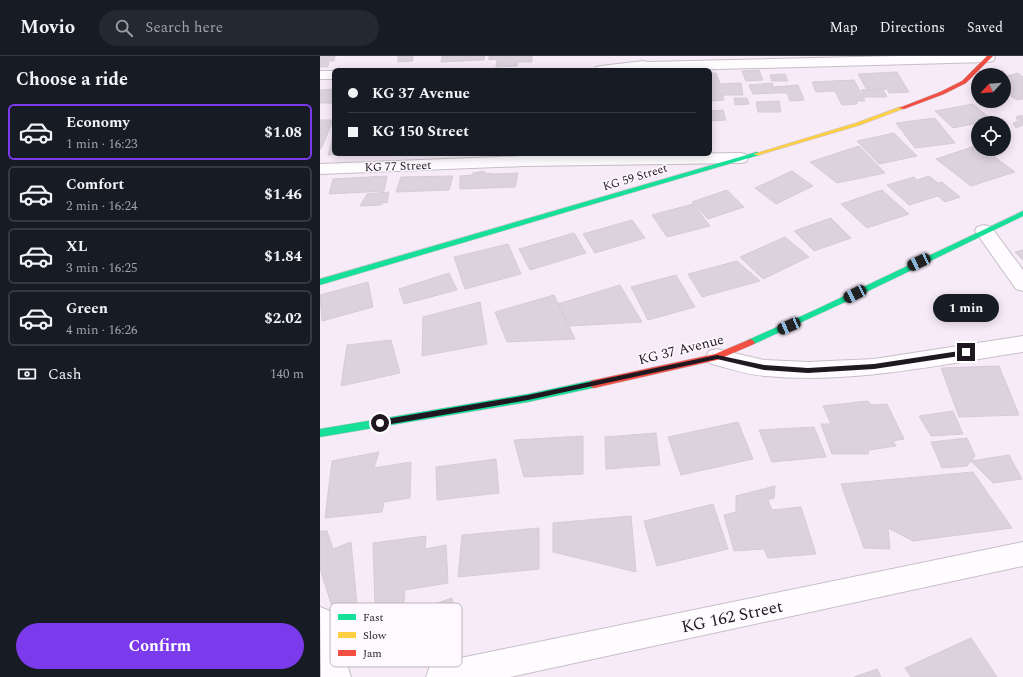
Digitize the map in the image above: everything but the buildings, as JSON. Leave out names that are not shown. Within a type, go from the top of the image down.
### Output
[{"type":"street","points":[[629,68],[699,56]]},
{"type":"street","points":[[629,68],[989,57]]},
{"type":"street","name":"KG 59 Street","points":[[320,282],[858,124],[942,93],[964,82],[989,57]]},
{"type":"street","points":[[320,75],[332,75]]},
{"type":"street","name":"KG 77 Street","points":[[320,170],[524,161],[740,158]]},
{"type":"street","name":"KG 37 Avenue","points":[[320,433],[528,398],[717,357],[817,313],[1023,213]]},
{"type":"street","points":[[984,231],[1023,284]]},
{"type":"street","points":[[717,357],[764,368],[808,370],[874,367],[1023,344]]},
{"type":"street","name":"KG 162 Street","points":[[441,677],[1023,554]]},
{"type":"street","points":[[320,621],[330,656]]},
{"type":"street","points":[[333,667],[336,677]]},
{"type":"traffic: fast","points":[[320,282],[757,154]]},
{"type":"traffic: fast","points":[[751,342],[853,295],[1023,213]]},
{"type":"traffic: fast","points":[[320,433],[528,398],[594,384]]},
{"type":"traffic: slow","points":[[757,154],[858,124],[902,108]]},
{"type":"traffic: jam","points":[[902,108],[942,93],[964,82],[990,56]]},
{"type":"traffic: jam","points":[[594,384],[717,357],[751,342]]},
{"type":"route","points":[[380,423],[528,398],[717,357],[764,368],[808,370],[874,367],[966,352]]}]
